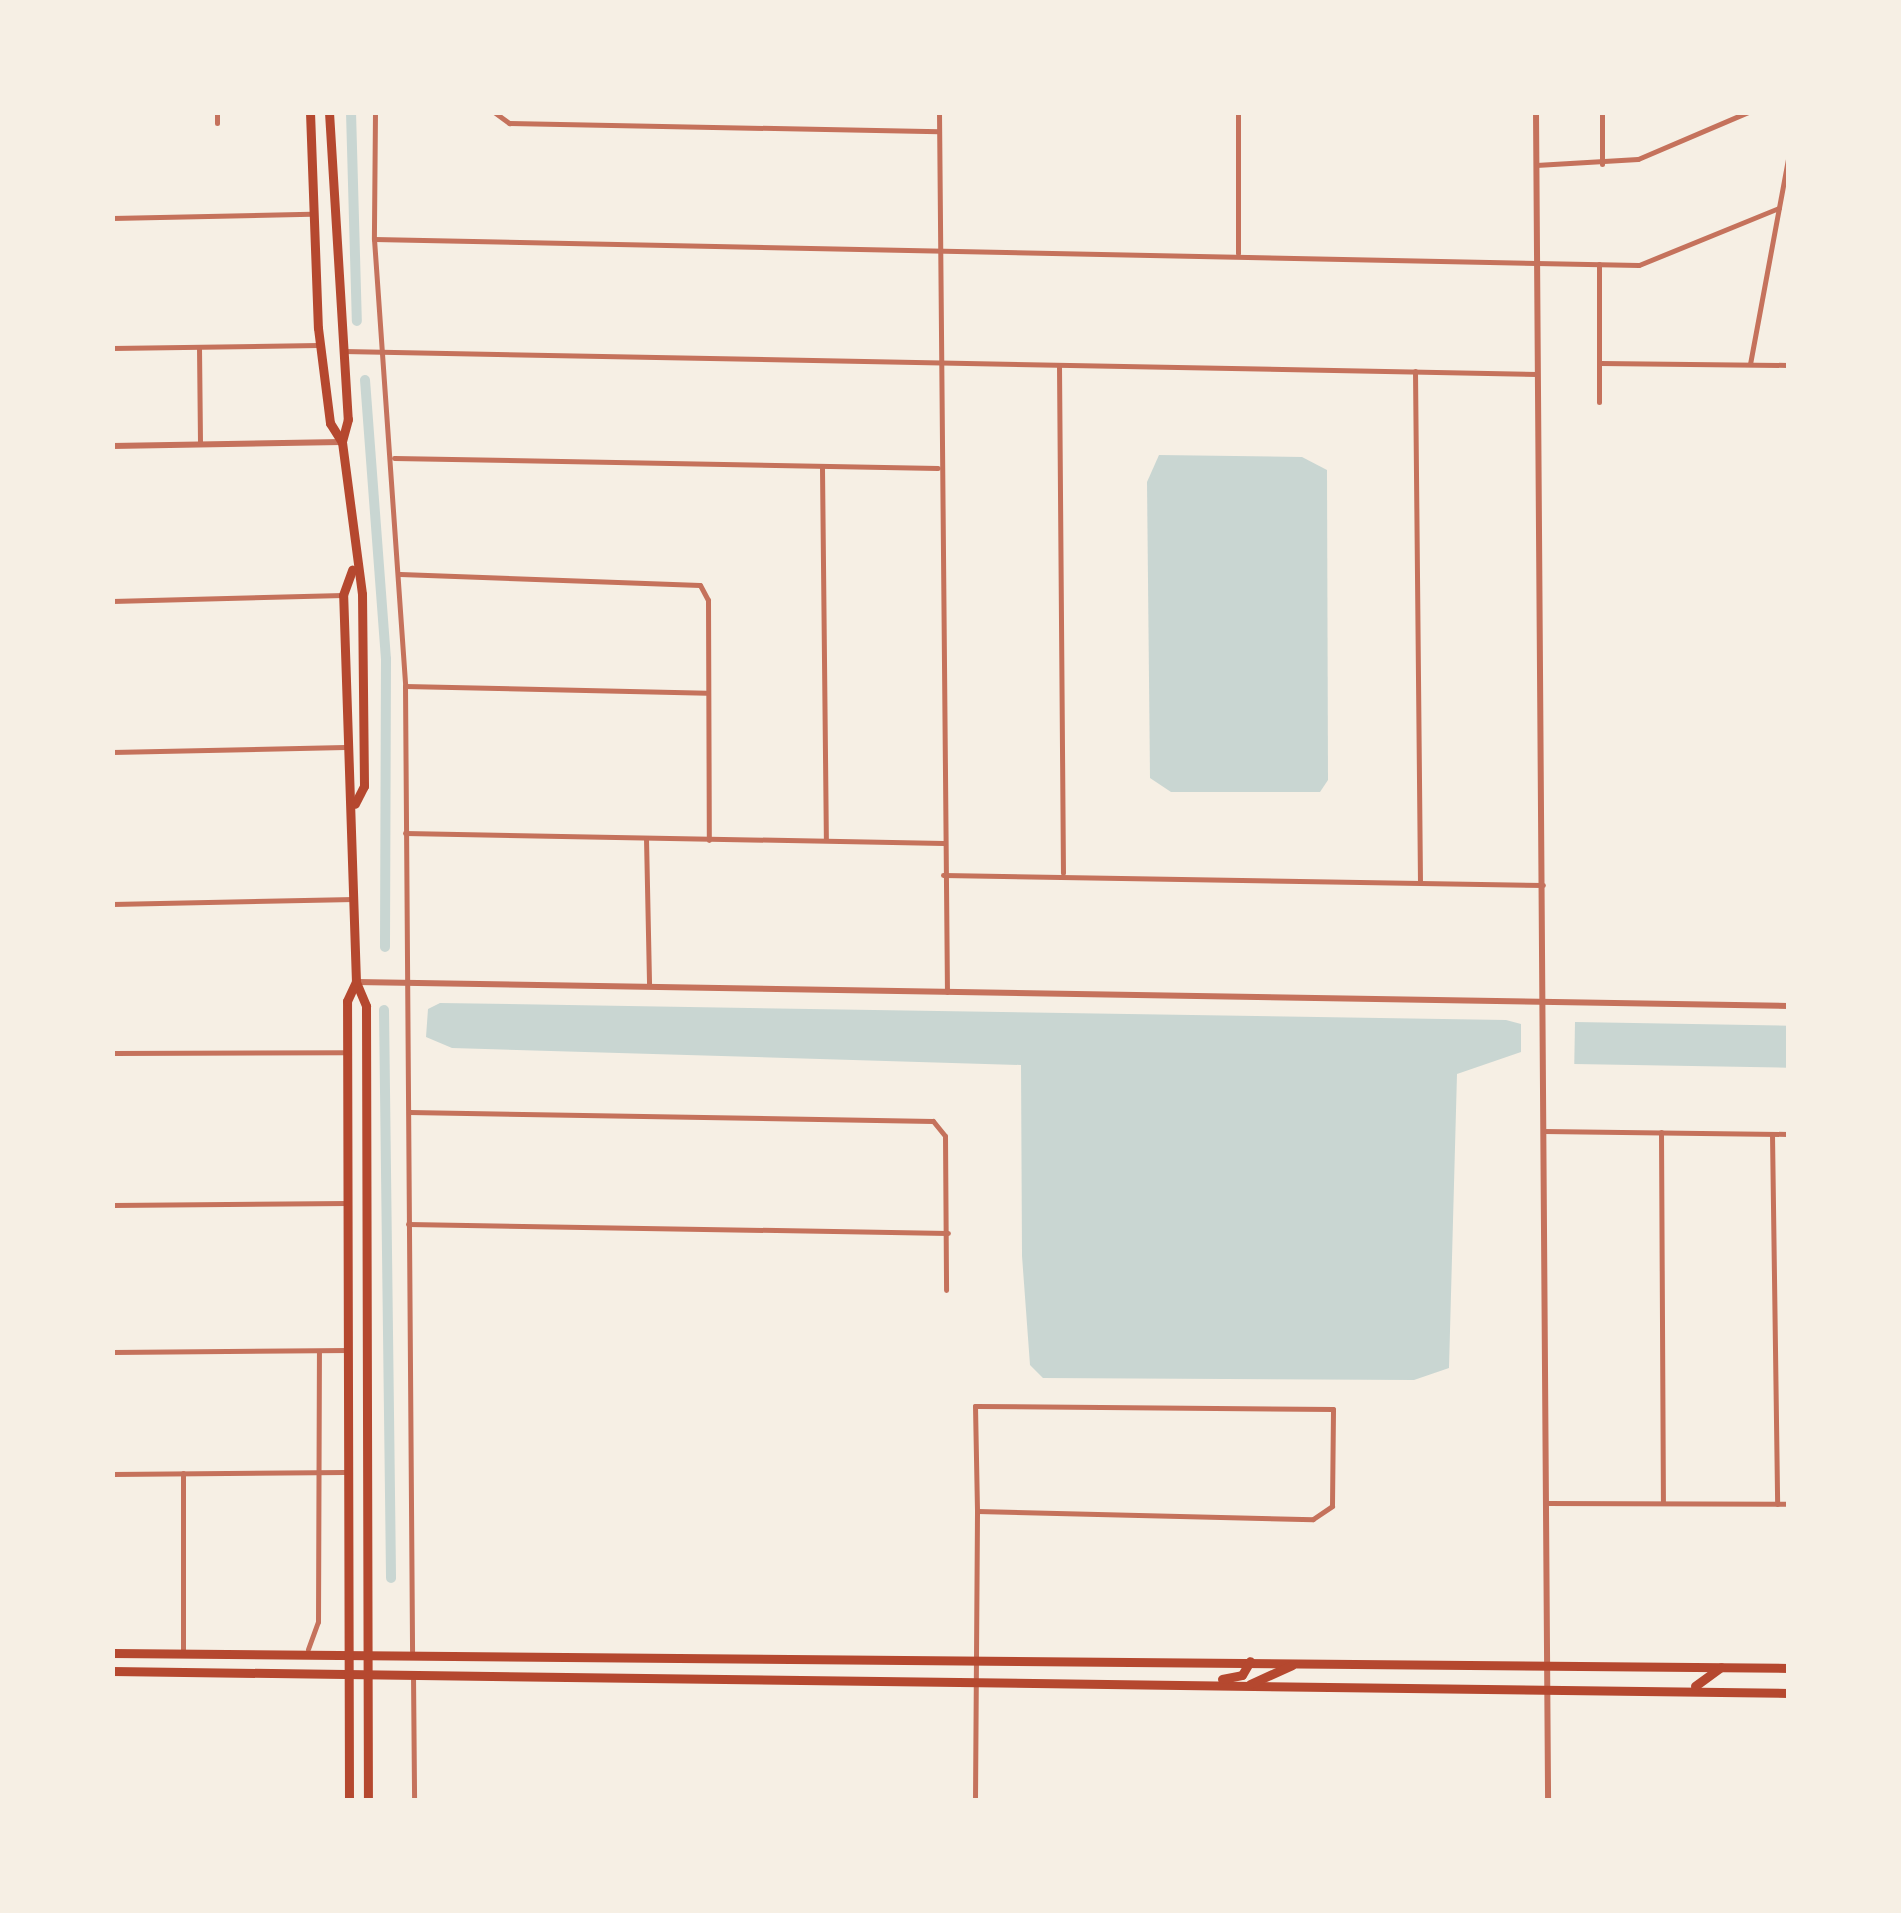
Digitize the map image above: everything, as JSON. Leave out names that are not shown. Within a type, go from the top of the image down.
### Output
[{"type":"main road","points":[[310,112],[310,214],[320,345],[330,423],[342,442]]},
{"type":"main road","points":[[329,112],[342,442],[352,570],[363,624],[364,786],[355,804]]},
{"type":"main road","points":[[349,1800],[345,1472],[349,1350],[348,1052],[356,982],[356,900],[355,804],[345,747],[343,595],[352,570]]},
{"type":"main road","points":[[356,982],[366,1006],[372,1670],[368,1800]]},
{"type":"main road","points":[[348,1203],[368,1226]]},
{"type":"main road","points":[[349,1350],[370,1376]]},
{"type":"main road","points":[[112,1654],[347,1649],[1788,1668]]},
{"type":"main road","points":[[1185,1683],[1238,1677],[1250,1661]]},
{"type":"main road","points":[[1250,1684],[1268,1669],[1314,1662]]},
{"type":"main road","points":[[1648,1690],[1708,1686],[1721,1667]]},
{"type":"main road","points":[[112,1671],[347,1668],[1788,1693]]},
{"type":"street","points":[[217,112],[217,123]]},
{"type":"street","points":[[375,112],[374,239],[394,458],[405,686],[412,1651]]},
{"type":"street","points":[[494,112],[510,123],[939,131]]},
{"type":"street","points":[[939,112],[938,468],[947,992]]},
{"type":"street","points":[[1238,112],[1238,253]]},
{"type":"street","points":[[1536,112],[1548,1800]]},
{"type":"street","points":[[1602,112],[1602,164]]},
{"type":"street","points":[[1536,165],[1638,159],[1748,112]]},
{"type":"street","points":[[1750,364],[1788,158]]},
{"type":"street","points":[[374,239],[1238,253],[1639,265],[1778,208]]},
{"type":"street","points":[[112,218],[310,214]]},
{"type":"street","points":[[1599,264],[1599,402]]},
{"type":"street","points":[[112,348],[320,345]]},
{"type":"street","points":[[199,347],[200,445]]},
{"type":"street","points":[[340,351],[1540,374]]},
{"type":"street","points":[[1600,363],[1788,365]]},
{"type":"street","points":[[1059,366],[1063,874]]},
{"type":"street","points":[[1415,371],[1420,881]]},
{"type":"street","points":[[112,446],[342,442]]},
{"type":"street","points":[[394,458],[938,468]]},
{"type":"street","points":[[822,468],[826,840]]},
{"type":"street","points":[[400,574],[688,580],[708,600],[709,840]]},
{"type":"street","points":[[112,600],[343,595]]},
{"type":"street","points":[[405,686],[708,693]]},
{"type":"street","points":[[112,752],[345,747]]},
{"type":"street","points":[[405,832],[944,843]]},
{"type":"street","points":[[646,838],[649,986]]},
{"type":"street","points":[[943,875],[1063,874],[1542,886]]},
{"type":"street","points":[[112,904],[356,900]]},
{"type":"street","points":[[356,982],[1788,1006]]},
{"type":"street","points":[[112,1054],[348,1052]]},
{"type":"street","points":[[408,1112],[933,1121],[944,1136],[946,1290]]},
{"type":"street","points":[[1543,1131],[1788,1134]]},
{"type":"street","points":[[1662,1132],[1663,1503]]},
{"type":"street","points":[[1772,1134],[1777,1504]]},
{"type":"street","points":[[112,1205],[348,1203]]},
{"type":"street","points":[[408,1224],[948,1233]]},
{"type":"street","points":[[112,1352],[349,1350]]},
{"type":"street","points":[[308,1649],[318,1622],[320,1351]]},
{"type":"street","points":[[975,1800],[975,1406],[1333,1409],[1332,1506],[1313,1520],[978,1511]]},
{"type":"street","points":[[112,1474],[345,1472]]},
{"type":"street","points":[[183,1473],[183,1651]]},
{"type":"street","points":[[1546,1503],[1788,1504]]},
{"type":"street","points":[[413,1671],[414,1800]]},
{"type":"shaded area","points":[[1159,455],[1302,457],[1327,470],[1328,780],[1320,792],[1171,792],[1150,778],[1147,482]]},
{"type":"shaded area","points":[[440,1003],[1506,1020],[1521,1024],[1521,1052],[1457,1074],[1449,1368],[1414,1380],[1043,1378],[1030,1365],[1022,1256],[1021,1065],[452,1048],[426,1037],[428,1009]]},
{"type":"shaded area","points":[[1575,1022],[1788,1026],[1787,1068],[1574,1064]]},
{"type":"waterway","points":[[351,112],[357,321]]},
{"type":"waterway","points":[[365,380],[386,659],[385,947]]},
{"type":"waterway","points":[[384,1010],[391,1578]]}]
